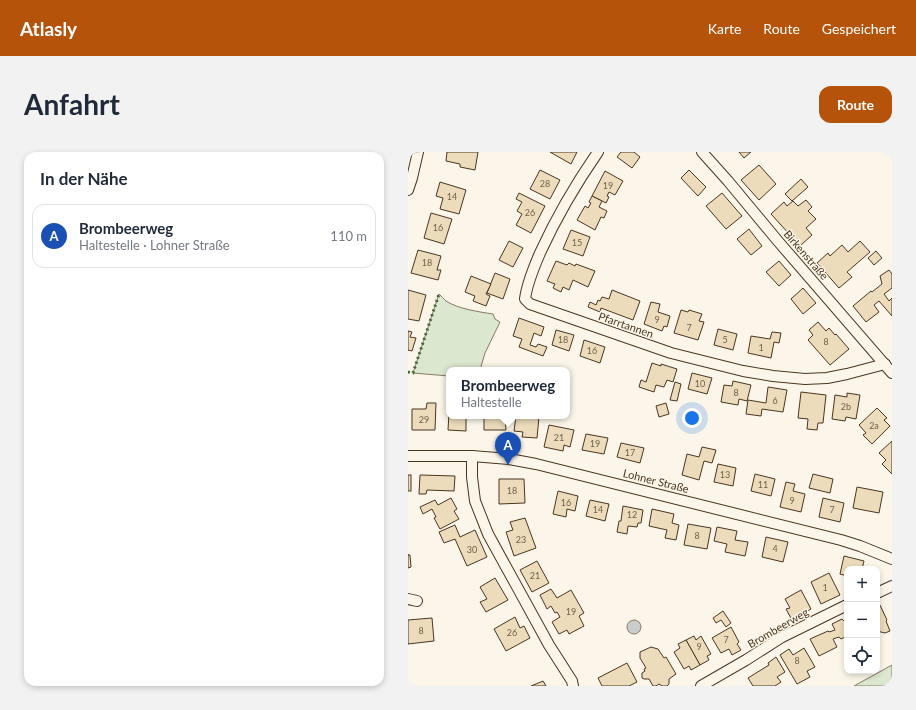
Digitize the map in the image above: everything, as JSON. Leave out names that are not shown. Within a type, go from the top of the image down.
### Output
[{"type":"street","points":[[408,190],[418,152]]},
{"type":"street","name":"Pfarrtannen","points":[[598,152],[568,197],[544,244],[526,290],[525,299],[530,304],[671,353],[743,371],[805,379],[828,378],[885,364]]},
{"type":"street","name":"Birkenstraße","points":[[708,154],[728,181],[777,240],[892,373]]},
{"type":"street","name":"Lohner Straße","points":[[408,456],[472,456],[509,459],[536,464],[842,540],[892,559]]},
{"type":"street","points":[[472,456],[472,477],[475,501],[488,534],[549,645],[572,681],[573,686]]},
{"type":"street","points":[[880,591],[892,586]]},
{"type":"street","name":"Brombeerweg","points":[[701,686],[782,637],[844,606]]},
{"type":"green space","points":[[439,294],[451,304],[469,310],[493,314],[495,319],[500,322],[485,353],[481,367],[446,367],[446,376],[413,373]]},
{"type":"green space","points":[[892,665],[892,686],[854,686],[876,674],[880,674],[880,672]]},
{"type":"shaded area","points":[[634,620],[639,622],[641,627],[639,632],[634,634],[629,632],[627,627],[629,622]]},
{"type":"building","points":[[447,152],[478,152],[475,170],[460,167],[460,164],[446,161]]},
{"type":"building","points":[[550,152],[577,152],[571,164]]},
{"type":"building","points":[[621,152],[634,152],[640,157],[632,168],[617,157]]},
{"type":"building","points":[[739,152],[751,152],[744,158]]},
{"type":"building","points":[[759,165],[776,184],[759,200],[741,180]]},
{"type":"building","points":[[540,170],[560,180],[550,199],[530,189]]},
{"type":"building","points":[[689,170],[706,187],[698,196],[681,178]]},
{"type":"building","points":[[605,171],[623,181],[615,195],[609,192],[607,196],[609,197],[606,203],[592,196]]},
{"type":"building","points":[[801,179],[808,187],[792,201],[785,194]]},
{"type":"building","points":[[440,182],[466,190],[459,214],[440,209],[443,198],[436,196]]},
{"type":"building","points":[[519,193],[545,206],[531,233],[516,225],[522,214],[517,211],[522,202],[516,199]]},
{"type":"building","points":[[722,193],[742,216],[726,229],[706,206]]},
{"type":"building","points":[[592,196],[602,201],[599,207],[607,211],[604,218],[601,217],[595,230],[577,220],[585,206],[588,208],[591,203],[589,202]]},
{"type":"building","points":[[806,200],[812,207],[808,211],[816,219],[806,228],[812,235],[800,246],[771,214],[784,202],[787,206],[793,201],[798,206]]},
{"type":"building","points":[[431,213],[452,219],[444,244],[424,238]]},
{"type":"building","points":[[749,229],[762,246],[751,255],[737,239]]},
{"type":"building","points":[[571,230],[590,237],[583,256],[563,249]]},
{"type":"building","points":[[509,241],[523,248],[513,267],[499,260]]},
{"type":"building","points":[[860,241],[870,252],[847,272],[852,277],[839,288],[817,263],[828,253],[830,256],[842,245],[848,252]]},
{"type":"building","points":[[418,250],[441,256],[437,270],[441,270],[438,280],[411,273]]},
{"type":"building","points":[[876,251],[882,258],[874,265],[868,258]]},
{"type":"building","points":[[556,261],[567,265],[569,263],[575,266],[576,264],[595,271],[588,287],[573,280],[569,290],[563,287],[561,292],[553,288],[555,284],[547,281]]},
{"type":"building","points":[[779,261],[791,275],[779,286],[766,272]]},
{"type":"building","points":[[889,270],[892,274],[892,288],[884,294],[889,301],[892,298],[892,316],[879,301],[874,305],[879,312],[866,322],[853,306],[882,284],[880,276]]},
{"type":"building","points":[[495,273],[510,279],[503,299],[487,293]]},
{"type":"building","points":[[471,276],[491,284],[486,294],[490,296],[486,306],[473,301],[475,296],[465,292]]},
{"type":"building","points":[[803,288],[816,303],[803,314],[791,299]]},
{"type":"building","points":[[408,290],[426,295],[419,321],[408,319]]},
{"type":"building","points":[[612,290],[640,301],[633,320],[601,308],[600,312],[588,307],[590,302],[596,305],[598,300],[600,301],[602,297],[609,299]]},
{"type":"building","points":[[651,302],[660,304],[658,312],[670,316],[667,327],[664,326],[662,331],[644,324]]},
{"type":"building","points":[[681,310],[688,312],[689,310],[702,314],[699,321],[704,322],[698,340],[674,333]]},
{"type":"building","points":[[519,318],[544,327],[541,336],[534,333],[530,345],[536,347],[538,344],[547,347],[543,356],[519,347],[522,339],[513,336]]},
{"type":"building","points":[[818,322],[826,331],[829,328],[835,335],[836,334],[849,349],[830,365],[808,340],[813,335],[809,330]]},
{"type":"building","points":[[718,329],[737,334],[733,350],[714,345]]},
{"type":"building","points":[[556,330],[574,335],[569,351],[552,345]]},
{"type":"building","points":[[408,331],[412,332],[410,337],[416,338],[412,351],[408,350]]},
{"type":"building","points":[[772,332],[781,333],[779,343],[774,342],[771,358],[748,353],[751,336],[770,339]]},
{"type":"building","points":[[584,340],[605,347],[600,363],[580,356]]},
{"type":"building","points":[[652,363],[677,369],[673,382],[667,380],[664,387],[656,385],[654,392],[639,387],[641,380],[646,382]]},
{"type":"building","points":[[692,373],[712,378],[707,394],[688,389]]},
{"type":"building","points":[[733,381],[751,385],[747,401],[739,399],[738,405],[721,402],[724,385],[732,386]]},
{"type":"building","points":[[675,382],[681,384],[677,401],[670,400]]},
{"type":"building","points":[[768,387],[787,390],[783,412],[762,409],[761,416],[746,414],[748,400],[766,403]]},
{"type":"building","points":[[801,392],[826,395],[823,423],[818,423],[817,430],[807,429],[808,419],[798,418]]},
{"type":"building","points":[[847,393],[860,395],[856,419],[846,417],[845,421],[832,419],[835,395],[847,397]]},
{"type":"building","points":[[427,403],[436,403],[435,430],[412,430],[412,409],[426,409]]},
{"type":"building","points":[[666,403],[669,414],[659,417],[656,406]]},
{"type":"building","points":[[877,408],[887,418],[884,420],[890,426],[872,444],[863,435],[866,433],[859,425]]},
{"type":"building","points":[[449,419],[466,419],[466,431],[448,430]]},
{"type":"building","points":[[484,419],[505,419],[506,430],[484,430]]},
{"type":"building","points":[[516,419],[539,419],[537,438],[522,437],[523,432],[514,431]]},
{"type":"building","points":[[549,425],[574,430],[570,447],[564,445],[563,451],[544,447]]},
{"type":"building","points":[[586,434],[608,438],[604,454],[582,450]]},
{"type":"building","points":[[892,441],[892,474],[882,464],[886,460],[879,453]]},
{"type":"building","points":[[621,443],[644,448],[640,463],[617,457]]},
{"type":"building","points":[[702,447],[716,450],[712,463],[704,461],[699,480],[682,475],[687,454],[699,457]]},
{"type":"building","points":[[718,464],[736,468],[733,486],[714,482]]},
{"type":"building","points":[[755,474],[775,479],[771,496],[751,491]]},
{"type":"building","points":[[813,474],[833,479],[830,493],[809,488]]},
{"type":"building","points":[[408,475],[411,475],[411,491],[408,491]]},
{"type":"building","points":[[420,475],[455,476],[454,491],[427,490],[426,494],[419,494]]},
{"type":"building","points":[[499,479],[524,479],[525,503],[499,504]]},
{"type":"building","points":[[786,482],[795,484],[793,491],[805,494],[801,512],[780,507]]},
{"type":"building","points":[[857,487],[883,492],[879,513],[853,508]]},
{"type":"building","points":[[558,491],[578,496],[575,511],[567,509],[566,517],[553,514]]},
{"type":"building","points":[[451,498],[457,509],[454,511],[459,519],[440,529],[434,518],[436,517],[432,509],[423,514],[420,507],[435,500],[438,505]]},
{"type":"building","points":[[823,498],[844,503],[840,522],[819,517]]},
{"type":"building","points":[[590,500],[609,504],[605,521],[586,516]]},
{"type":"building","points":[[623,506],[643,510],[641,523],[638,523],[637,527],[628,526],[627,534],[617,532],[619,521],[621,521]]},
{"type":"building","points":[[652,509],[674,514],[672,523],[679,525],[676,540],[665,538],[667,530],[649,526]]},
{"type":"building","points":[[525,518],[536,548],[514,556],[506,532],[513,530],[510,522]]},
{"type":"building","points":[[688,524],[711,528],[707,549],[684,545]]},
{"type":"building","points":[[455,525],[460,537],[475,530],[487,557],[467,566],[455,539],[444,543],[439,532]]},
{"type":"building","points":[[717,527],[737,531],[735,540],[748,542],[745,556],[725,552],[727,544],[714,541]]},
{"type":"building","points":[[766,537],[788,542],[783,562],[762,557]]},
{"type":"building","points":[[408,555],[410,555],[411,567],[408,568]]},
{"type":"building","points":[[844,556],[864,561],[863,566],[844,566],[844,575],[840,574]]},
{"type":"building","points":[[537,561],[549,583],[532,592],[520,570]]},
{"type":"building","points":[[829,573],[840,595],[821,604],[811,582]]},
{"type":"building","points":[[495,578],[508,600],[486,612],[480,602],[487,599],[480,587]]},
{"type":"building","points":[[551,589],[557,598],[571,590],[584,613],[579,616],[584,626],[569,634],[567,630],[559,634],[552,622],[560,617],[557,612],[555,613],[551,606],[547,609],[540,595]]},
{"type":"building","points":[[801,590],[811,609],[792,620],[786,609],[790,608],[785,599]]},
{"type":"building","points":[[880,605],[890,631],[885,633],[880,632]]},
{"type":"building","points":[[723,611],[731,623],[726,627],[721,620],[716,623],[713,618]]},
{"type":"building","points":[[515,617],[520,628],[524,626],[530,638],[506,651],[494,629]]},
{"type":"building","points":[[432,618],[434,641],[408,644],[408,620]]},
{"type":"building","points":[[842,619],[844,621],[844,638],[833,639],[837,647],[819,656],[810,639],[828,631],[835,630],[832,624]]},
{"type":"building","points":[[731,627],[739,642],[737,644],[741,650],[732,655],[729,649],[721,653],[712,638]]},
{"type":"building","points":[[694,636],[696,640],[701,636],[711,654],[707,656],[709,660],[700,665],[686,640]]},
{"type":"building","points":[[686,640],[700,665],[691,670],[689,666],[684,669],[674,652],[680,648],[678,644]]},
{"type":"building","points":[[651,647],[658,649],[664,658],[666,657],[676,674],[669,679],[669,684],[667,686],[662,686],[659,684],[653,686],[649,679],[642,678],[642,673],[646,668],[640,658],[640,652]]},
{"type":"building","points":[[804,648],[815,667],[807,671],[810,677],[797,684],[780,655],[789,649],[793,655]]},
{"type":"building","points":[[776,657],[785,672],[777,677],[781,682],[775,686],[753,686],[748,678],[769,665],[768,663]]},
{"type":"building","points":[[627,663],[637,682],[629,686],[602,686],[598,678]]},
{"type":"building","points":[[543,681],[546,686],[531,686]]},
{"type":"hedge","points":[[408,372],[413,373],[439,294]]},
{"type":"place","name":"Brombeerweg","points":[[508,465]]}]
